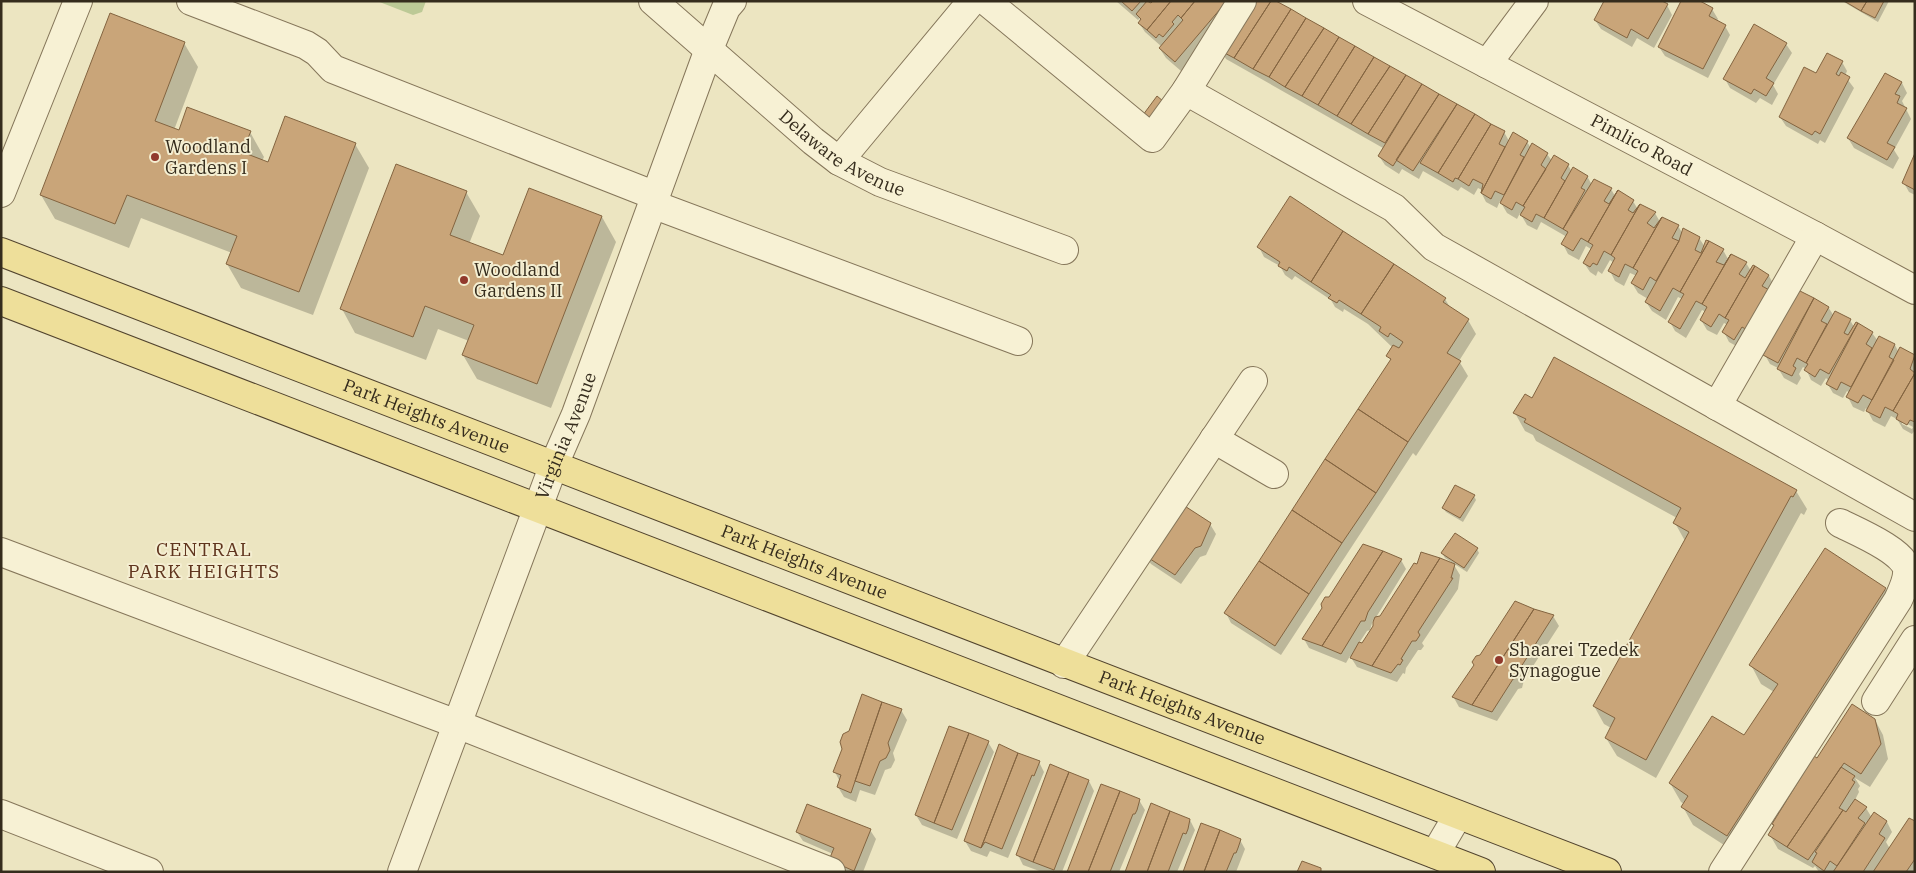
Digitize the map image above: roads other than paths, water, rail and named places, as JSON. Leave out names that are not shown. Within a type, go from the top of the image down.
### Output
[{"type":"main road","name":"Park Heights Avenue","points":[[1,252],[553,467],[1607,872]]},
{"type":"main road","points":[[1,302],[1481,872]]},
{"type":"street","points":[[1,193],[78,1]]},
{"type":"street","points":[[191,1],[306,45],[318,52],[333,69],[654,200],[1018,341]]},
{"type":"street","name":"Delaware Avenue","points":[[653,1],[813,141],[839,161],[880,182],[1064,250]]},
{"type":"street","name":"Virginia Avenue","points":[[402,872],[553,467],[576,414],[709,49],[726,8],[732,1]]},
{"type":"street","points":[[839,161],[972,1]]},
{"type":"street","points":[[986,1],[1152,138],[1186,91],[1242,1]]},
{"type":"street","name":"Pimlico Road","points":[[1367,1],[1915,290]]},
{"type":"street","points":[[1487,64],[1534,1]]},
{"type":"street","points":[[1186,91],[1394,208],[1434,247],[1915,517]]},
{"type":"street","points":[[1717,406],[1815,236]]},
{"type":"street","points":[[1064,664],[1253,381]]},
{"type":"street","points":[[1214,439],[1274,474]]},
{"type":"street","points":[[1723,872],[1898,600],[1906,580],[1908,569],[1902,558],[1840,523]]},
{"type":"street","points":[[1,552],[457,724],[830,872]]},
{"type":"street","points":[[1876,701],[1915,640]]},
{"type":"street","points":[[1,814],[149,872]]},
{"type":"street","points":[[1435,854],[1458,815]]},
{"type":"place","name":"Woodland Gardens I","points":[[155,157]]},
{"type":"place","name":"Woodland Gardens II","points":[[464,280]]},
{"type":"place","name":"Shaarei Tzedek Synagogue","points":[[1499,660]]},
{"type":"district","name":"CENTRAL PARK HEIGHTS","points":[[204,560]]}]
